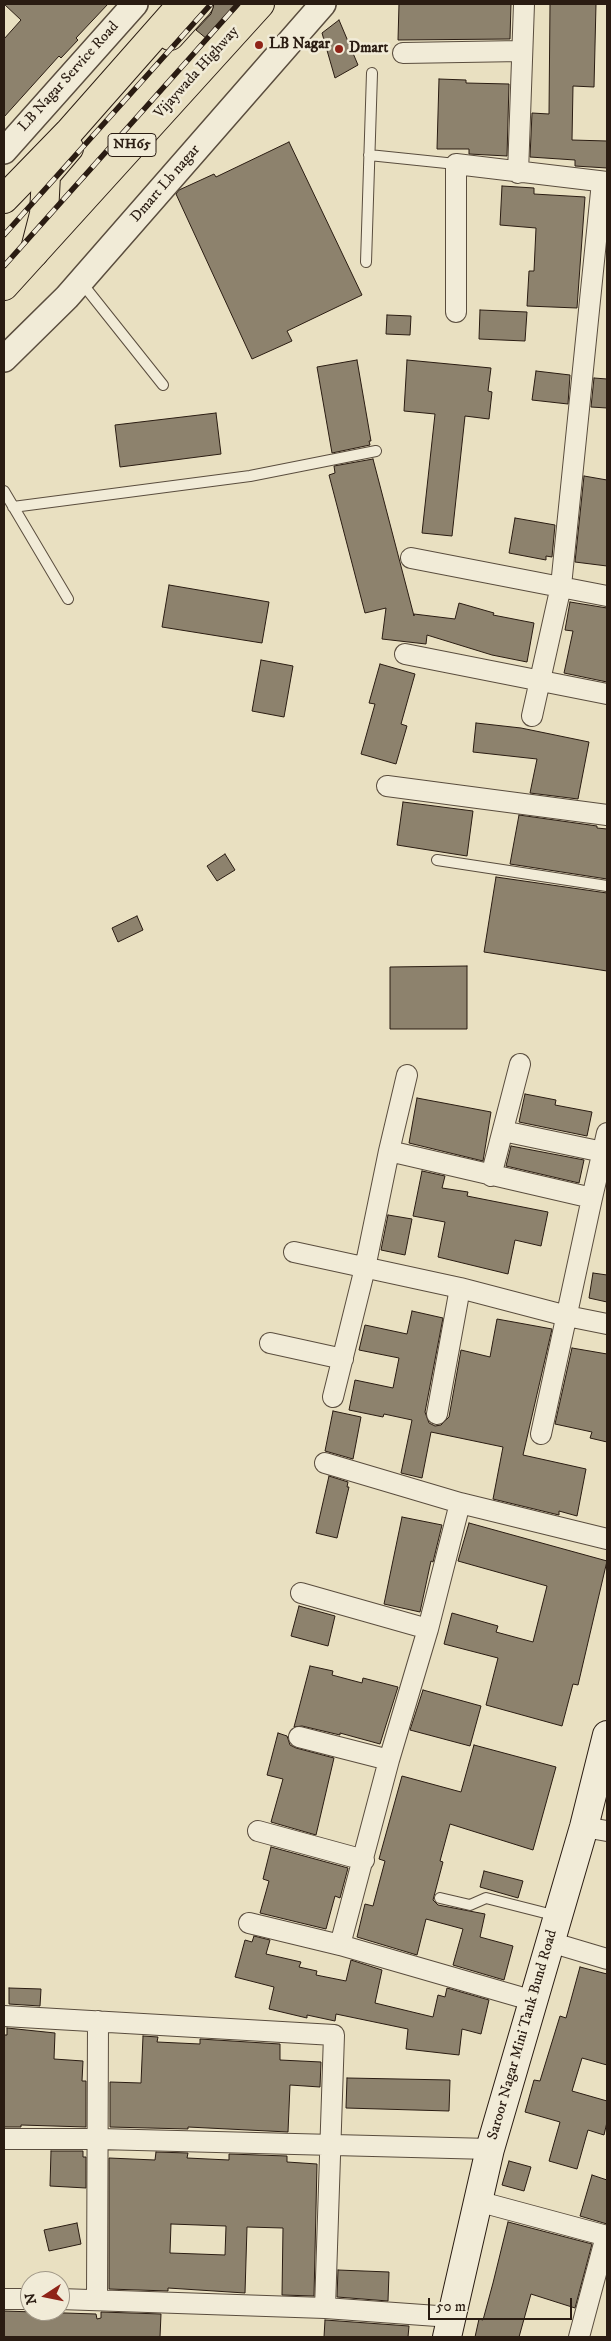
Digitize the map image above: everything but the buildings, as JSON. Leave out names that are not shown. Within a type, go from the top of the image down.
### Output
[{"type":"main road","points":[[4,198],[70,130],[182,4]]},
{"type":"main road","name":"Vijaywada Highway","points":[[34,253],[44,214],[46,175],[198,4]]},
{"type":"main road","name":"Vijaywada Highway","points":[[5,284],[260,4]]},
{"type":"main road","points":[[4,256],[5,284]]},
{"type":"main road","name":"Saroor Nagar Mini Tank Bund Road","points":[[449,2327],[490,2149],[550,1942],[558,1916],[596,1829],[607,1735]]},
{"type":"street","name":"LB Nagar Service Road","points":[[4,151],[135,4]]},
{"type":"street","name":"Dmart Lb nagar","points":[[4,359],[80,282],[323,4]]},
{"type":"street","points":[[518,173],[524,4]]},
{"type":"street","points":[[403,53],[521,51]]},
{"type":"street","points":[[456,312],[456,164],[604,182],[562,586],[532,716]]},
{"type":"street","points":[[411,558],[607,596]]},
{"type":"street","points":[[405,654],[607,694]]},
{"type":"street","points":[[387,786],[607,815]]},
{"type":"street","points":[[491,1176],[520,1064]]},
{"type":"street","points":[[334,1397],[365,1268],[407,1075]]},
{"type":"street","points":[[503,1131],[605,1143],[541,1434]]},
{"type":"street","points":[[389,1151],[592,1198]]},
{"type":"street","points":[[294,1252],[460,1288],[567,1316],[607,1324]]},
{"type":"street","points":[[437,1414],[460,1288]]},
{"type":"street","points":[[270,1343],[343,1359]]},
{"type":"street","points":[[326,1463],[460,1503],[607,1539]]},
{"type":"street","points":[[340,1946],[390,1760],[428,1629],[460,1503]]},
{"type":"street","points":[[301,1593],[428,1629]]},
{"type":"street","points":[[299,1737],[390,1760]]},
{"type":"street","points":[[258,1831],[364,1860]]},
{"type":"street","points":[[249,1923],[340,1946],[534,2002]]},
{"type":"street","points":[[550,1942],[607,1959]]},
{"type":"street","points":[[4,2016],[334,2035],[325,2308]]},
{"type":"street","points":[[97,2300],[98,2020]]},
{"type":"street","points":[[4,2139],[99,2139],[490,2149]]},
{"type":"street","points":[[477,2201],[607,2236],[579,2337]]},
{"type":"street","points":[[4,2299],[20,2299]]},
{"type":"street","points":[[70,2299],[275,2308],[325,2308],[449,2327]]},
{"type":"lane","points":[[366,262],[372,73]]},
{"type":"lane","points":[[369,155],[456,164]]},
{"type":"lane","points":[[80,282],[163,385]]},
{"type":"lane","points":[[13,508],[250,476],[376,451]]},
{"type":"lane","points":[[4,491],[68,599]]},
{"type":"lane","points":[[437,860],[607,886]]},
{"type":"lane","points":[[440,1898],[470,1905],[486,1898],[558,1916]]},
{"type":"railway","points":[[4,235],[211,4]]},
{"type":"railway","points":[[4,266],[238,4]]},
{"type":"place","name":"LB Nagar","points":[[259,45]]},
{"type":"place","name":"Dmart","points":[[339,49]]}]
